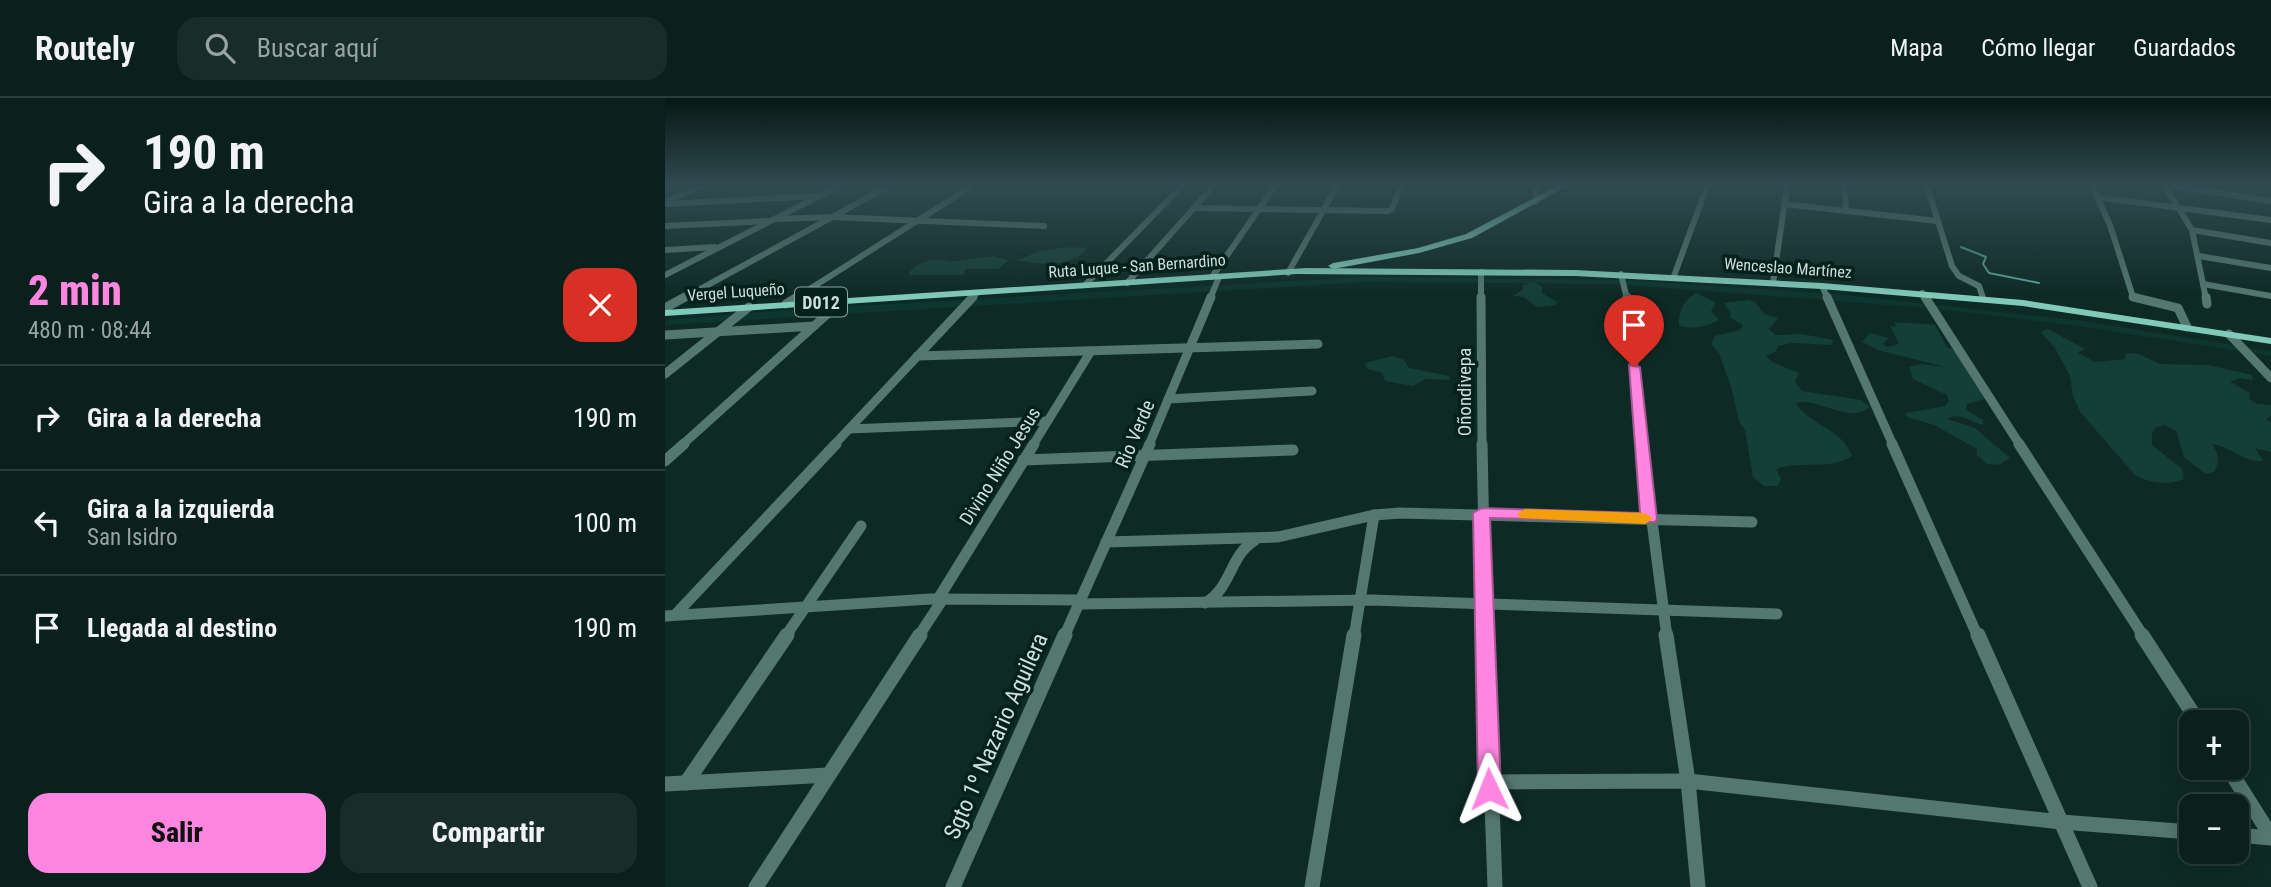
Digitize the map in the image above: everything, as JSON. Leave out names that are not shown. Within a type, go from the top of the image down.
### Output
[{"type":"main road","name":"D012","points":[[1294,272],[1450,243],[1496,223]]},
{"type":"main road","name":"Ruta Luque - San Bernardino","points":[[977,293],[1294,272]]},
{"type":"main road","name":"Wenceslao Martínez","points":[[1294,272],[1621,274],[1822,286],[1983,298],[2271,341]]},
{"type":"main road","name":"Vergel Luqueño","points":[[665,310],[977,293]]},
{"type":"street","points":[[665,226],[722,223]]},
{"type":"street","points":[[665,275],[767,223]]},
{"type":"street","points":[[665,310],[822,223]]},
{"type":"street","points":[[786,304],[915,223]]},
{"type":"street","points":[[964,223],[1044,226]]},
{"type":"street","points":[[1085,285],[1146,223]]},
{"type":"street","points":[[1127,283],[1181,223]]},
{"type":"street","name":"Rio Verde","points":[[1081,602],[1145,456],[1216,277],[1250,223]]},
{"type":"street","points":[[1294,272],[1317,223]]},
{"type":"street","points":[[1674,276],[1693,223]]},
{"type":"street","points":[[1773,283],[1781,223]]},
{"type":"street","points":[[1939,223],[1955,272],[1979,286],[1983,298]]},
{"type":"street","points":[[2106,223],[2133,297],[2144,302],[2178,308],[2187,327]]},
{"type":"street","points":[[2188,223],[2199,256],[2207,304]]},
{"type":"street","points":[[2192,230],[2271,243]]},
{"type":"street","points":[[665,250],[720,247]]},
{"type":"street","points":[[2199,256],[2271,268]]},
{"type":"street","name":"Oñondivepa","points":[[1482,272],[1482,513],[1489,782],[1495,887]]},
{"type":"street","points":[[1621,274],[1627,299],[1649,519],[1688,782],[1698,887]]},
{"type":"street","points":[[2203,284],[2271,296]]},
{"type":"street","points":[[1822,286],[2090,887]]},
{"type":"street","points":[[670,615],[977,293]]},
{"type":"street","points":[[1921,293],[2191,710]]},
{"type":"street","points":[[665,461],[842,301]]},
{"type":"street","points":[[665,374],[749,307]]},
{"type":"street","points":[[665,335],[814,326]]},
{"type":"street","points":[[2229,334],[2271,378]]},
{"type":"street","points":[[917,356],[1318,344]]},
{"type":"street","name":"Divino Niño Jesus","points":[[756,887],[940,599],[1091,351]]},
{"type":"street","points":[[1168,399],[1312,391]]},
{"type":"street","points":[[849,429],[1048,421]]},
{"type":"street","points":[[665,445],[683,444]]},
{"type":"street","points":[[1023,460],[1293,450]]},
{"type":"street","points":[[1107,542],[1259,538],[1307,533],[1374,514],[1482,513],[1752,522]]},
{"type":"street","points":[[1311,887],[1374,514]]},
{"type":"street","points":[[686,782],[803,607],[861,526]]},
{"type":"street","points":[[1203,604],[1223,591],[1236,554],[1259,538]]},
{"type":"street","points":[[670,615],[940,599],[1203,604],[1360,600],[1486,602],[1777,614]]},
{"type":"street","name":"Sgto 1º Nazario Aguilera","points":[[953,887],[1081,602]]},
{"type":"street","points":[[665,784],[828,775]]},
{"type":"street","points":[[2235,780],[2271,837]]},
{"type":"street","points":[[1489,782],[1688,782],[2061,822],[2179,831]]},
{"type":"street","points":[[2249,836],[2271,837]]},
{"type":"shaded area","points":[[1087,248],[1074,259],[1065,262],[1045,264],[1018,260],[1040,251]]},
{"type":"shaded area","points":[[993,256],[1008,260],[999,269],[965,269],[964,275],[908,275],[916,266],[927,261],[949,262]]},
{"type":"shaded area","points":[[1363,277],[1620,280],[1835,294],[2077,320],[2271,351],[2271,356],[2078,326],[1939,309],[1615,284],[1365,282],[665,325],[665,320],[801,309]]},
{"type":"shaded area","points":[[1534,282],[1542,287],[1542,293],[1557,302],[1555,305],[1537,307],[1524,297],[1513,296],[1523,290],[1523,285]]},
{"type":"shaded area","points":[[1697,293],[1716,303],[1711,311],[1719,320],[1694,328],[1679,325],[1683,306]]},
{"type":"shaded area","points":[[1748,300],[1755,302],[1764,314],[1778,318],[1769,329],[1775,335],[1802,334],[1833,340],[1832,345],[1792,343],[1778,346],[1775,352],[1766,356],[1772,362],[1799,373],[1795,381],[1802,391],[1861,400],[1870,407],[1852,413],[1814,403],[1796,403],[1802,411],[1841,439],[1852,456],[1834,463],[1776,469],[1781,479],[1778,486],[1764,486],[1753,477],[1745,430],[1739,421],[1719,353],[1711,344],[1715,336],[1740,330],[1743,325],[1729,317],[1731,314],[1724,303]]},
{"type":"shaded area","points":[[1894,322],[1935,325],[1947,347],[1962,352],[1987,398],[1967,404],[1966,410],[1983,420],[1983,425],[1956,416],[1947,419],[1975,428],[2010,458],[1999,465],[1987,464],[1977,455],[1977,449],[1934,425],[1907,417],[1906,413],[1945,406],[1949,401],[1947,395],[1913,379],[1909,367],[1922,364],[1946,367],[1881,351],[1862,342],[1870,333],[1888,338],[1883,344],[1887,347],[1899,344],[1890,326],[1896,327]]},
{"type":"shaded area","points":[[2048,329],[2085,349],[2078,353],[2095,362],[2125,359],[2126,353],[2139,354],[2160,364],[2208,365],[2252,375],[2253,380],[2240,378],[2230,382],[2250,393],[2249,399],[2257,404],[2271,405],[2271,415],[2266,420],[2271,422],[2271,452],[2255,448],[2263,461],[2255,461],[2212,444],[2218,461],[2214,472],[2206,474],[2184,457],[2176,431],[2165,425],[2156,427],[2152,433],[2152,445],[2182,469],[2184,479],[2160,483],[2136,476],[2081,413],[2073,397],[2070,376],[2055,348],[2041,332]]},
{"type":"shaded area","points":[[1392,356],[1404,360],[1409,368],[1449,376],[1450,380],[1426,379],[1413,386],[1385,381],[1383,373],[1367,369],[1365,363]]},
{"type":"waterway","points":[[1961,247],[1986,257],[1983,264],[1989,273],[2039,283]]},
{"type":"slow traffic","points":[[1525,514],[1645,519]]},
{"type":"route","points":[[1489,789],[1482,513],[1649,519],[1634,367]]}]
